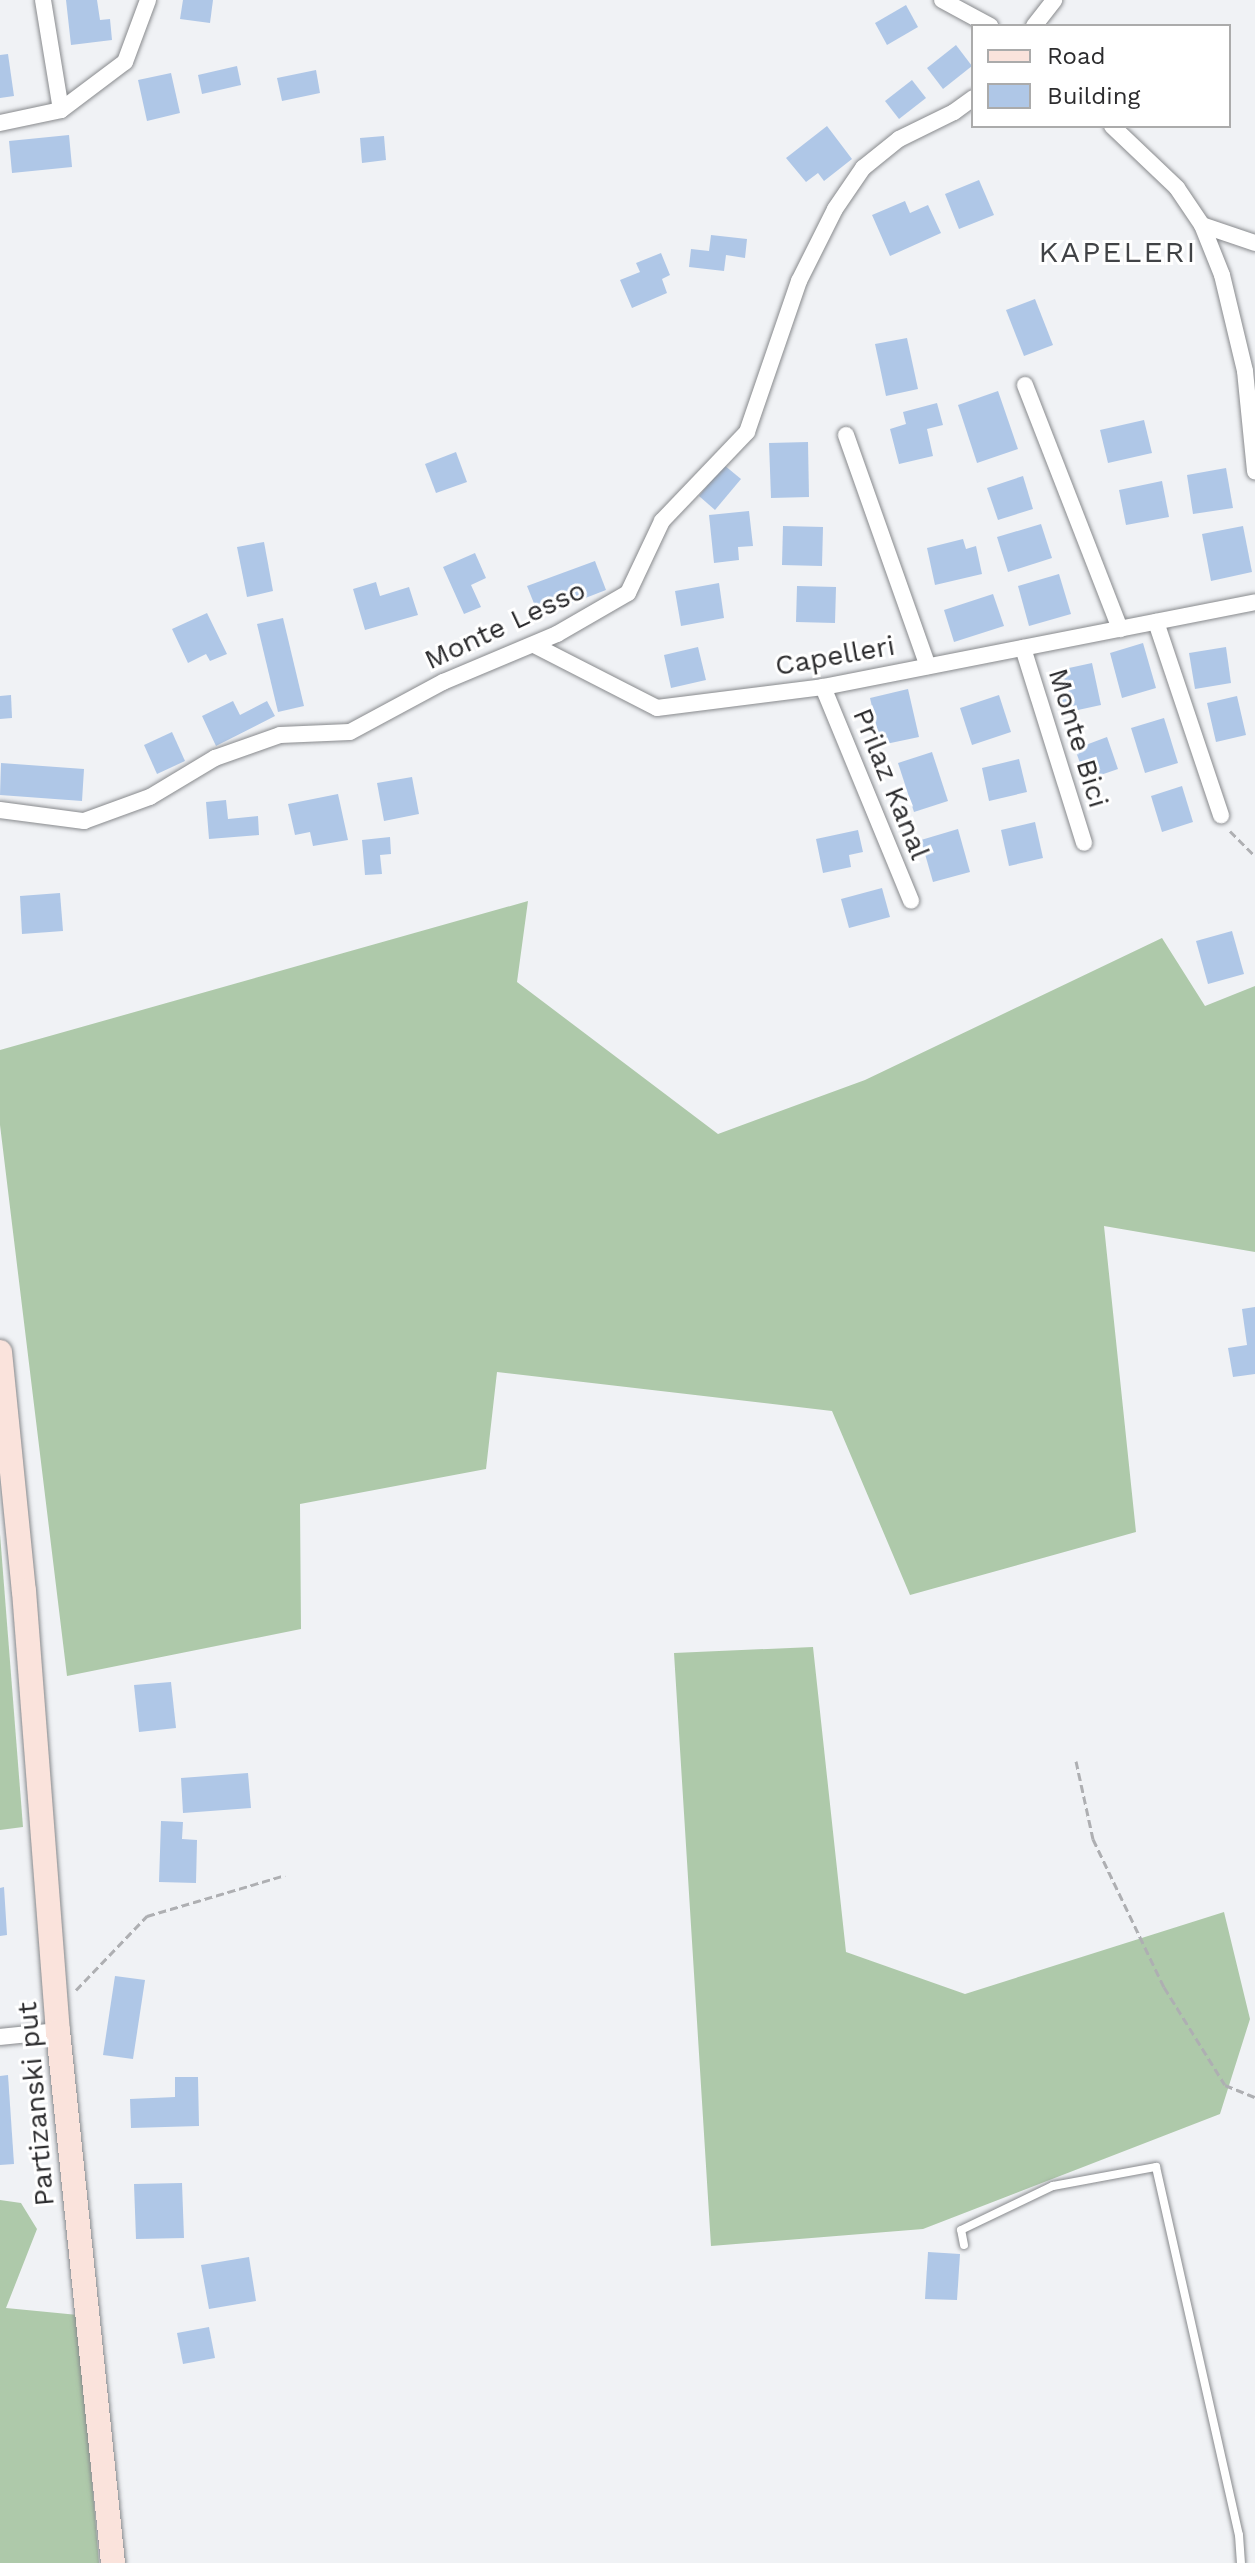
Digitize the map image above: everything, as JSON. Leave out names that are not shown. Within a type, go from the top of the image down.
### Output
[{"type":"street","points":[[43,0],[61,110]]},
{"type":"street","points":[[0,123],[61,110],[125,62],[148,0]]},
{"type":"street","points":[[942,0],[986,24]]},
{"type":"street","points":[[1036,24],[1054,0]]},
{"type":"street","name":"Monte Lesso","points":[[0,810],[84,821],[150,797],[215,758],[280,735],[350,732],[443,682],[521,647],[534,645],[628,593],[662,521],[747,432],[799,281],[835,209],[863,168],[899,139],[954,112],[971,99]]},
{"type":"street","points":[[1114,128],[1177,188],[1202,225],[1222,275],[1245,371],[1255,472]]},
{"type":"street","points":[[1202,225],[1255,243]]},
{"type":"street","points":[[1025,385],[1120,629]]},
{"type":"street","points":[[846,435],[928,666]]},
{"type":"street","name":"Capelleri","points":[[534,645],[657,708],[823,687],[1255,602]]},
{"type":"street","points":[[1156,622],[1221,815]]},
{"type":"street","name":"Monte Bici","points":[[1023,648],[1084,843]]},
{"type":"street","name":"Prilaz Kanal","points":[[823,687],[911,901]]},
{"type":"street","name":"Partizanski put","points":[[0,1352],[24,1591],[57,2021],[113,2563]]},
{"type":"street","points":[[0,2037],[57,2021]]},
{"type":"lane","points":[[964,2245],[961,2230],[1053,2186],[1156,2167],[1239,2535],[1241,2563]]},
{"type":"path","points":[[1221,815],[1235,839],[1255,856]]},
{"type":"path","points":[[1076,1761],[1093,1839],[1164,1987],[1225,2085],[1255,2097]]},
{"type":"path","points":[[57,2021],[147,1916],[285,1875]]},
{"type":"green space","points":[[528,901],[517,982],[718,1134],[865,1080],[1162,938],[1205,1006],[1255,986],[1255,1252],[1104,1226],[1136,1532],[910,1595],[832,1411],[497,1372],[486,1469],[300,1504],[301,1629],[67,1676],[0,1125],[0,1050]]},
{"type":"green space","points":[[0,1534],[23,1827],[0,1830]]},
{"type":"green space","points":[[813,1647],[846,1952],[965,1994],[1224,1912],[1250,2019],[1220,2114],[923,2229],[711,2246],[674,1653]]},
{"type":"green space","points":[[0,2200],[21,2203],[37,2229],[6,2308],[78,2315],[99,2563],[0,2563]]},
{"type":"building","points":[[66,0],[97,0],[100,20],[110,19],[112,40],[71,45]]},
{"type":"building","points":[[183,0],[213,0],[210,23],[180,19]]},
{"type":"building","points":[[906,5],[918,27],[887,45],[875,23]]},
{"type":"building","points":[[956,45],[971,65],[943,89],[927,68]]},
{"type":"building","points":[[8,54],[14,96],[0,98],[0,55]]},
{"type":"building","points":[[237,66],[241,85],[202,94],[198,75]]},
{"type":"building","points":[[316,70],[320,93],[282,101],[277,78]]},
{"type":"building","points":[[171,73],[180,113],[147,121],[138,80]]},
{"type":"building","points":[[912,80],[926,98],[899,119],[885,101]]},
{"type":"building","points":[[827,126],[852,159],[824,181],[818,173],[806,182],[786,158]]},
{"type":"building","points":[[69,135],[72,167],[12,173],[9,141]]},
{"type":"building","points":[[384,136],[386,160],[362,163],[360,138]]},
{"type":"building","points":[[979,180],[994,215],[959,229],[945,194]]},
{"type":"building","points":[[905,201],[910,213],[928,205],[941,233],[890,256],[872,215]]},
{"type":"building","points":[[711,235],[747,239],[745,258],[726,255],[724,271],[689,267],[691,249],[709,251]]},
{"type":"building","points":[[661,253],[670,275],[662,279],[667,293],[632,308],[620,280],[640,272],[636,263]]},
{"type":"building","points":[[1035,299],[1053,345],[1024,356],[1006,310]]},
{"type":"building","points":[[907,338],[918,389],[886,396],[875,344]]},
{"type":"building","points":[[998,391],[1018,449],[977,463],[958,405]]},
{"type":"building","points":[[937,403],[943,425],[927,429],[933,456],[899,464],[890,429],[906,424],[903,412]]},
{"type":"building","points":[[1144,420],[1152,453],[1108,463],[1100,430]]},
{"type":"building","points":[[808,442],[809,497],[771,498],[769,443]]},
{"type":"building","points":[[456,452],[467,482],[436,493],[425,464]]},
{"type":"building","points":[[724,465],[741,479],[715,510],[699,496]]},
{"type":"building","points":[[1226,468],[1233,508],[1193,514],[1187,475]]},
{"type":"building","points":[[1023,476],[1033,509],[998,520],[987,488]]},
{"type":"building","points":[[1162,481],[1169,517],[1126,525],[1119,490]]},
{"type":"building","points":[[749,511],[753,546],[738,547],[739,560],[714,563],[709,515]]},
{"type":"building","points":[[1041,524],[1052,558],[1008,572],[997,537]]},
{"type":"building","points":[[783,526],[823,527],[822,566],[782,565]]},
{"type":"building","points":[[1243,526],[1252,572],[1211,581],[1202,534]]},
{"type":"building","points":[[963,539],[966,549],[976,546],[982,574],[935,585],[927,548]]},
{"type":"building","points":[[264,542],[273,591],[247,597],[237,547]]},
{"type":"building","points":[[475,553],[486,578],[471,585],[481,607],[464,614],[443,567]]},
{"type":"building","points":[[595,561],[606,590],[539,616],[527,586]]},
{"type":"building","points":[[1059,574],[1071,614],[1029,626],[1018,586]]},
{"type":"building","points":[[376,582],[380,596],[409,587],[418,615],[365,630],[353,589]]},
{"type":"building","points":[[719,583],[724,618],[681,626],[675,591]]},
{"type":"building","points":[[797,586],[836,587],[835,623],[796,622]]},
{"type":"building","points":[[993,594],[1004,626],[954,642],[944,610]]},
{"type":"building","points":[[207,613],[227,654],[210,661],[206,654],[188,663],[172,629]]},
{"type":"building","points":[[283,618],[304,706],[278,712],[257,624]]},
{"type":"building","points":[[1143,643],[1156,688],[1122,698],[1110,653]]},
{"type":"building","points":[[698,647],[706,680],[671,688],[664,655]]},
{"type":"building","points":[[1226,647],[1231,683],[1195,689],[1189,653]]},
{"type":"building","points":[[1092,663],[1101,705],[1064,713],[1055,671]]},
{"type":"building","points":[[908,689],[919,737],[881,745],[870,698]]},
{"type":"building","points":[[11,695],[12,718],[0,719],[0,696]]},
{"type":"building","points":[[999,695],[1011,732],[972,745],[960,708]]},
{"type":"building","points":[[1237,696],[1246,735],[1216,742],[1207,703]]},
{"type":"building","points":[[233,701],[240,715],[267,701],[275,716],[216,746],[202,716]]},
{"type":"building","points":[[1164,718],[1178,763],[1145,773],[1131,728]]},
{"type":"building","points":[[172,732],[185,761],[157,774],[144,745]]},
{"type":"building","points":[[1107,737],[1118,769],[1086,780],[1075,749]]},
{"type":"building","points":[[932,752],[948,801],[914,812],[898,763]]},
{"type":"building","points":[[1019,759],[1027,792],[989,801],[982,768]]},
{"type":"building","points":[[1,763],[84,769],[82,801],[0,795]]},
{"type":"building","points":[[412,777],[419,814],[384,821],[377,783]]},
{"type":"building","points":[[1182,786],[1193,822],[1162,832],[1151,796]]},
{"type":"building","points":[[338,794],[348,840],[313,846],[310,832],[295,835],[288,804]]},
{"type":"building","points":[[226,800],[228,819],[258,816],[259,835],[209,839],[206,802]]},
{"type":"building","points":[[1035,822],[1043,858],[1009,866],[1001,830]]},
{"type":"building","points":[[958,829],[970,872],[933,882],[921,840]]},
{"type":"building","points":[[858,830],[863,852],[849,855],[851,867],[823,873],[816,839]]},
{"type":"building","points":[[390,837],[391,854],[380,855],[382,874],[365,875],[362,840]]},
{"type":"building","points":[[882,888],[890,917],[849,928],[841,899]]},
{"type":"building","points":[[60,893],[63,931],[22,934],[20,896]]},
{"type":"building","points":[[1232,931],[1244,974],[1208,984],[1196,941]]},
{"type":"building","points":[[1255,1307],[1255,1374],[1233,1377],[1228,1348],[1247,1345],[1242,1309]]},
{"type":"building","points":[[171,1682],[176,1728],[139,1732],[134,1685]]},
{"type":"building","points":[[248,1773],[251,1808],[183,1813],[181,1778]]},
{"type":"building","points":[[161,1821],[183,1822],[182,1839],[197,1840],[196,1883],[159,1882]]},
{"type":"building","points":[[4,1887],[7,1935],[0,1936],[0,1888]]},
{"type":"building","points":[[115,1976],[145,1980],[133,2059],[103,2055]]},
{"type":"building","points":[[8,2075],[14,2164],[0,2165],[0,2076]]},
{"type":"building","points":[[175,2077],[198,2077],[199,2126],[131,2128],[130,2099],[175,2097]]},
{"type":"building","points":[[182,2183],[184,2238],[136,2239],[134,2184]]},
{"type":"building","points":[[928,2252],[960,2254],[957,2300],[925,2299]]},
{"type":"building","points":[[249,2257],[256,2301],[209,2309],[201,2265]]},
{"type":"building","points":[[209,2327],[215,2358],[183,2364],[177,2333]]},
{"type":"district","name":"KAPELERI","points":[[1118,252]]}]
